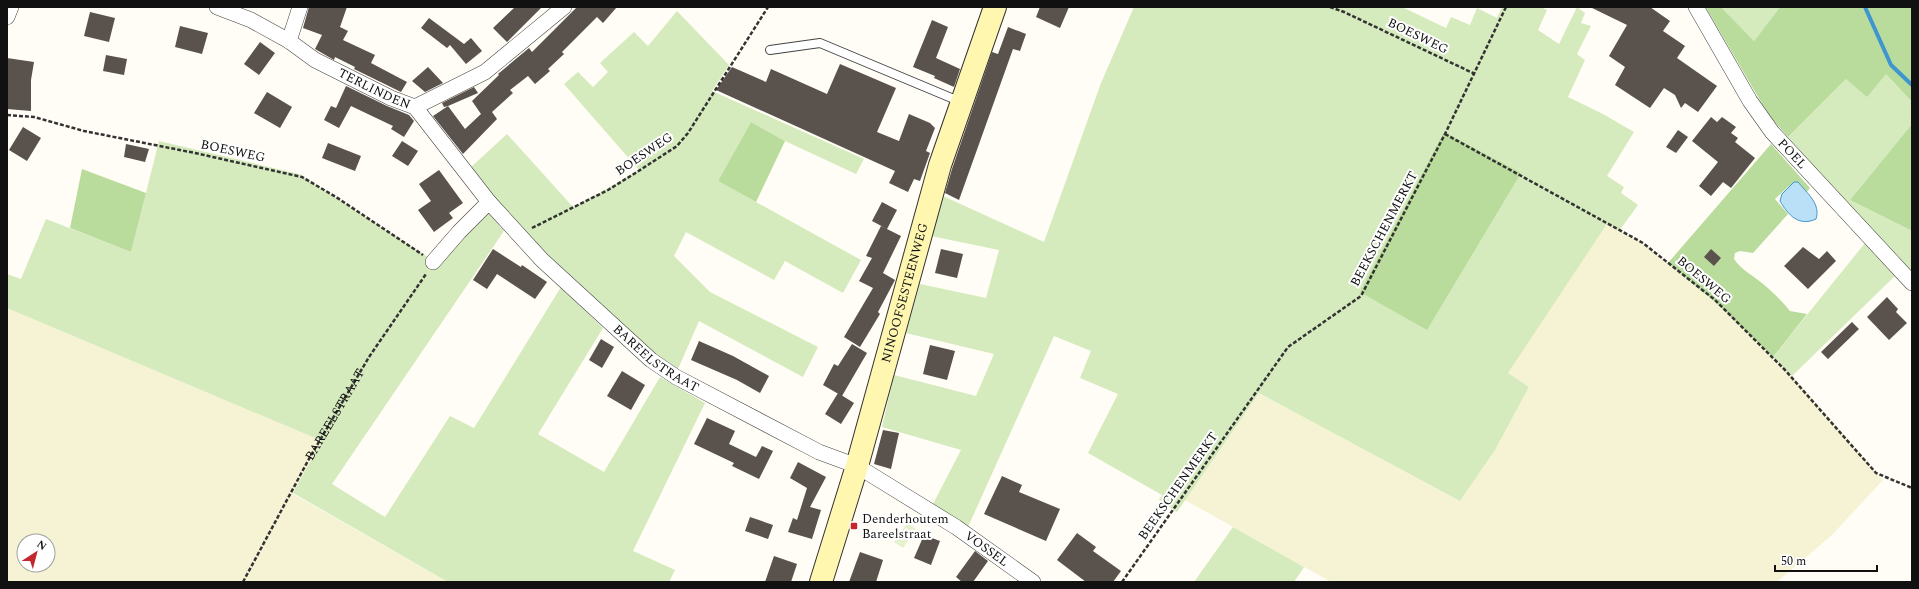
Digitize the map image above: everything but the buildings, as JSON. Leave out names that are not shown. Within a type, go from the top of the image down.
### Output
[{"type":"street","points":[[7,17],[11,7]]},
{"type":"street","name":"TERLINDEN","points":[[217,7],[251,20],[289,41],[315,60],[391,98],[415,107],[486,72],[564,7]]},
{"type":"street","points":[[289,41],[300,7]]},
{"type":"street","name":"NINOOFSESTEENWEG","points":[[821,582],[857,466],[940,165],[996,7]]},
{"type":"street","name":"POEL","points":[[1696,7],[1750,101],[1772,132],[1912,283]]},
{"type":"street","name":"BAREELSTRAAT","points":[[415,107],[489,202],[542,260],[651,360],[676,376],[818,452],[857,466]]},
{"type":"street","points":[[433,262],[459,232],[489,202]]},
{"type":"street","name":"VOSSEL","points":[[857,466],[956,527],[1033,582]]},
{"type":"lane","points":[[770,50],[820,43],[962,102]]},
{"type":"path","name":"BOESWEG","points":[[519,235],[608,190],[677,146],[688,133],[768,7]]},
{"type":"path","name":"BOESWEG","points":[[1330,7],[1344,12],[1475,74]]},
{"type":"path","name":"BEEKSCHENMERKT","points":[[1122,582],[1288,347],[1361,296],[1445,134],[1506,7]]},
{"type":"path","name":"BOESWEG","points":[[7,115],[34,117],[84,131],[195,153],[302,177],[336,196],[433,262]]},
{"type":"path","name":"BOESWEG","points":[[1445,134],[1643,243],[1715,300],[1785,370],[1876,473],[1912,488]]},
{"type":"path","name":"BAREELSTRAAT","points":[[243,582],[310,457],[369,356],[433,262]]},
{"type":"shaded area","points":[[1607,224],[1643,243],[1714,301],[1792,376],[1883,480],[1833,534],[1777,582],[1331,582],[1185,500],[1259,393],[1460,501],[1495,450],[1529,387],[1508,373]]},
{"type":"shaded area","points":[[7,308],[322,441],[293,494],[448,582],[7,582]]},
{"type":"green space","points":[[1134,7],[1402,7],[1446,28],[1451,17],[1470,25],[1477,8],[1497,18],[1502,7],[1541,7],[1547,10],[1538,30],[1559,44],[1577,7],[1585,13],[1581,23],[1591,26],[1577,54],[1585,60],[1568,97],[1603,114],[1634,132],[1607,176],[1624,187],[1621,193],[1638,205],[1619,231],[1607,224],[1508,373],[1529,387],[1495,450],[1460,501],[1259,393],[1177,512],[1159,500],[1162,495],[1088,453],[1118,394],[1080,378],[1091,351],[1054,336],[968,527],[933,504],[961,450],[882,427],[894,375],[976,396],[994,354],[906,333],[920,284],[986,298],[999,250],[931,236],[943,196],[1044,242],[1101,83]]},
{"type":"green space","points":[[1721,7],[1780,7],[1754,41]]},
{"type":"green space","points":[[1721,7],[1754,41],[1780,7],[1912,7],[1912,102],[1886,74],[1867,97],[1846,79],[1788,137],[1768,114],[1706,8]]},
{"type":"green space","points":[[677,11],[729,65],[712,91],[864,159],[856,174],[785,141],[751,122],[718,181],[861,260],[843,293],[785,261],[774,280],[686,232],[674,256],[710,292],[818,347],[803,377],[699,321],[678,369],[633,337],[589,298],[528,235],[469,169],[507,134],[573,207],[639,170],[564,84],[578,72],[593,87],[608,72],[600,63],[634,32],[648,46]]},
{"type":"green space","points":[[1886,74],[1912,102],[1912,124],[1850,200],[1912,231],[1912,273],[1861,219],[1788,137],[1846,79]]},
{"type":"green space","points":[[751,122],[785,141],[756,202],[718,181]]},
{"type":"green space","points":[[1912,124],[1912,231],[1850,200]]},
{"type":"green space","points":[[1444,132],[1521,173],[1427,330],[1360,292]]},
{"type":"green space","points":[[159,141],[299,174],[437,263],[487,211],[504,231],[332,484],[385,517],[450,416],[474,428],[561,287],[603,328],[538,434],[604,472],[660,377],[705,403],[633,551],[675,570],[669,582],[448,582],[293,493],[322,441],[7,308],[7,274],[21,279],[46,219],[131,252]]},
{"type":"green space","points":[[1771,144],[1810,188],[1802,198],[1789,186],[1775,199],[1788,214],[1753,253],[1740,251],[1735,253],[1734,259],[1739,266],[1762,283],[1790,311],[1807,314],[1773,357],[1714,301],[1668,263]]},
{"type":"green space","points":[[82,169],[146,193],[131,252],[70,228]]},
{"type":"green space","points":[[1865,243],[1896,275],[1792,376],[1773,357]]},
{"type":"green space","points":[[907,523],[916,529],[903,548],[894,542]]},
{"type":"green space","points":[[1233,527],[1304,567],[1294,582],[1194,582]]},
{"type":"water","points":[[1794,182],[1798,182],[1815,204],[1817,208],[1816,219],[1804,222],[1799,221],[1790,215],[1780,201],[1782,194]]},
{"type":"waterway","points":[[1865,7],[1891,65],[1912,85]]},
{"type":"place","name":"Denderhoutem Bareelstraat","points":[[854,526]]}]
